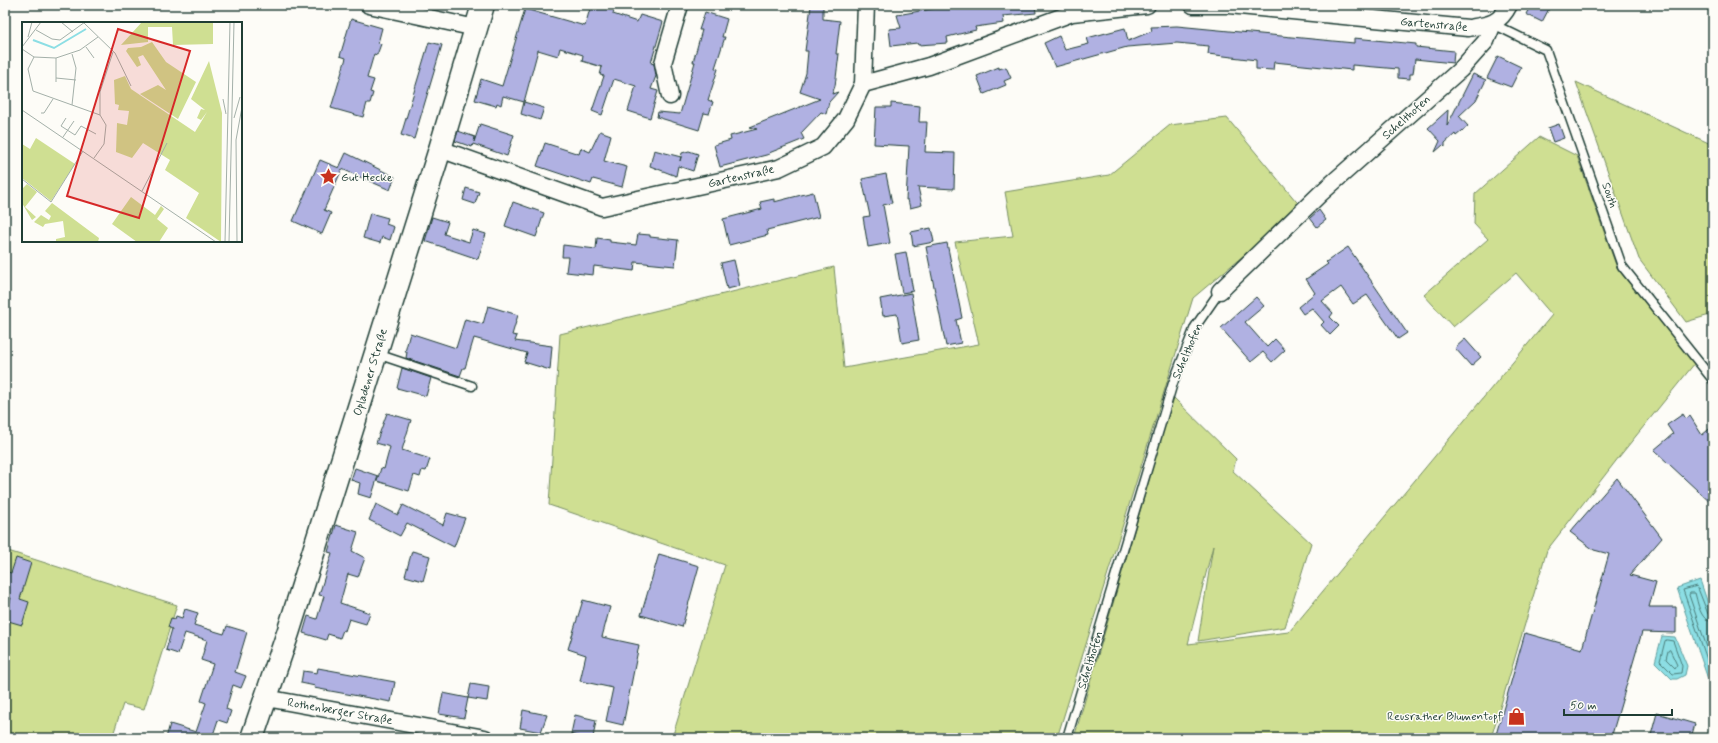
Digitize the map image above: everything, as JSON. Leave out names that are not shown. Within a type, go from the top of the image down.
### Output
[{"type":"main road","name":"Opladener Straße","points":[[252,738],[290,626],[376,354],[483,5]]},
{"type":"street","points":[[369,5],[476,28]]},
{"type":"street","points":[[670,96],[663,63],[680,5]]},
{"type":"street","points":[[866,5],[863,84],[929,66],[1072,9],[1147,5]]},
{"type":"street","name":"Gartenstraße","points":[[1193,5],[1229,5],[1468,28],[1493,24]]},
{"type":"street","points":[[1493,24],[1505,13],[1509,5]]},
{"type":"street","name":"Schelthofen","points":[[1220,291],[1320,194],[1461,69],[1486,41],[1493,24]]},
{"type":"street","name":"Gartenstraße","points":[[440,149],[602,207],[779,168],[823,147],[846,119],[863,84]]},
{"type":"street","name":"Rothenberger Straße","points":[[266,698],[485,738]]},
{"type":"lane","name":"South","points":[[1493,24],[1546,50],[1622,266],[1713,380]]},
{"type":"lane","name":"Schelthofen","points":[[1067,738],[1173,383],[1195,327],[1220,291]]},
{"type":"lane","points":[[376,354],[472,386]]},
{"type":"green space","points":[[1576,82],[1713,145],[1713,314],[1686,322],[1639,259]]},
{"type":"green space","points":[[1227,118],[1301,207],[1193,298],[1057,738],[672,738],[725,565],[549,505],[560,334],[834,267],[844,368],[979,344],[955,242],[1013,236],[1005,192],[1109,175],[1170,125]]},
{"type":"green space","points":[[1539,137],[1577,156],[1617,268],[1695,363],[1619,457],[1547,550],[1491,738],[1074,738],[1173,397],[1236,459],[1233,471],[1311,543],[1285,627],[1198,641],[1213,546],[1188,644],[1289,632],[1552,315],[1516,273],[1453,327],[1424,295],[1488,239],[1474,224],[1475,194]]},
{"type":"green space","points":[[5,550],[177,605],[144,709],[123,704],[112,738],[5,738]]},
{"type":"water","points":[[1700,580],[1713,618],[1713,680],[1709,682],[1677,588]]},
{"type":"water","points":[[1662,636],[1675,637],[1687,666],[1685,675],[1677,679],[1672,679],[1655,662]]},
{"type":"building","points":[[591,5],[615,5],[613,14],[637,22],[640,15],[663,22],[651,63],[654,64],[656,76],[651,89],[658,91],[650,118],[628,111],[636,86],[614,79],[602,115],[592,111],[604,76],[600,75],[602,67],[582,61],[583,55],[560,48],[558,56],[538,50],[524,102],[503,96],[501,105],[497,103],[496,106],[475,100],[481,79],[502,86],[525,9],[585,26]]},
{"type":"building","points":[[954,5],[954,9],[979,5],[1035,5],[1036,13],[1003,16],[1004,23],[975,27],[976,30],[947,37],[948,43],[918,45],[917,43],[891,46],[889,29],[901,28],[897,15]]},
{"type":"building","points":[[1531,5],[1551,5],[1542,22],[1526,14]]},
{"type":"building","points":[[811,6],[823,6],[823,19],[840,21],[836,54],[839,54],[835,86],[832,94],[838,92],[829,102],[826,114],[821,112],[801,133],[804,139],[769,153],[770,154],[720,167],[714,145],[731,140],[730,136],[757,129],[750,127],[820,99],[800,92],[806,73],[808,51],[805,51]]},
{"type":"building","points":[[705,12],[727,19],[722,37],[725,37],[715,68],[718,69],[708,100],[713,102],[709,114],[704,113],[699,130],[657,117],[658,112],[680,114],[695,62],[693,62],[702,30],[699,30]]},
{"type":"building","points":[[351,19],[382,28],[378,43],[381,44],[377,55],[374,54],[367,78],[374,80],[370,92],[373,93],[370,103],[367,103],[363,117],[331,108],[346,58],[340,56]]},
{"type":"building","points":[[1177,26],[1354,43],[1354,38],[1416,44],[1416,47],[1454,51],[1453,63],[1415,59],[1413,74],[1410,74],[1410,79],[1398,78],[1398,69],[1352,65],[1352,70],[1274,62],[1273,70],[1256,69],[1256,60],[1208,54],[1209,46],[1177,43],[1127,47],[1055,67],[1044,43],[1059,36],[1065,50],[1089,44],[1087,38],[1125,28],[1128,41],[1152,31],[1151,27]]},
{"type":"building","points":[[429,42],[442,45],[414,139],[401,135]]},
{"type":"building","points":[[1498,56],[1521,67],[1511,87],[1487,78]]},
{"type":"building","points":[[999,67],[999,69],[1006,67],[1011,78],[1004,81],[1006,85],[984,94],[977,76]]},
{"type":"building","points":[[1473,74],[1486,80],[1476,100],[1459,116],[1468,126],[1456,136],[1455,134],[1445,143],[1445,147],[1443,145],[1435,152],[1440,141],[1428,128],[1448,110],[1447,126]]},
{"type":"building","points":[[524,102],[544,108],[540,120],[521,114]]},
{"type":"building","points":[[891,103],[920,106],[919,122],[927,122],[925,152],[955,153],[954,189],[918,187],[922,205],[910,208],[908,200],[906,200],[909,146],[874,144],[876,107],[891,107]]},
{"type":"building","points":[[480,124],[514,135],[507,156],[473,144],[472,147],[455,141],[458,131],[475,137],[474,142]]},
{"type":"building","points":[[1559,124],[1564,138],[1553,142],[1548,128]]},
{"type":"building","points":[[600,131],[611,135],[604,161],[627,167],[622,187],[593,179],[591,184],[537,166],[545,143],[579,154],[581,148],[590,152]]},
{"type":"building","points":[[654,150],[681,157],[682,153],[689,151],[698,154],[693,171],[678,166],[676,176],[650,166]]},
{"type":"building","points":[[346,153],[395,177],[390,190],[342,169],[324,210],[331,213],[322,234],[293,221],[320,160],[339,168]]},
{"type":"building","points":[[886,174],[892,203],[883,205],[890,243],[868,247],[863,217],[870,216],[862,179]]},
{"type":"building","points":[[466,188],[479,192],[475,204],[463,200]]},
{"type":"building","points":[[813,192],[819,217],[767,230],[768,235],[729,245],[723,219],[762,209],[760,202],[774,199],[774,202]]},
{"type":"building","points":[[513,202],[544,213],[536,237],[505,226]]},
{"type":"building","points":[[1319,210],[1326,220],[1317,227],[1310,218]]},
{"type":"building","points":[[370,213],[388,218],[386,224],[394,227],[390,240],[382,237],[380,243],[363,238]]},
{"type":"building","points":[[432,217],[448,222],[444,234],[469,242],[473,230],[486,234],[478,259],[425,241]]},
{"type":"building","points":[[931,228],[934,242],[913,246],[911,232]]},
{"type":"building","points":[[638,234],[678,240],[675,266],[635,262],[634,271],[594,266],[593,275],[566,272],[568,257],[562,257],[563,245],[596,249],[597,238],[610,240],[610,242],[636,245]]},
{"type":"building","points":[[947,243],[962,318],[956,320],[961,343],[946,346],[926,247]]},
{"type":"building","points":[[1348,247],[1407,333],[1398,339],[1367,295],[1353,304],[1341,287],[1322,301],[1333,313],[1330,317],[1339,326],[1330,335],[1321,325],[1324,322],[1312,308],[1303,314],[1298,307],[1315,293],[1306,279],[1328,264],[1326,262]]},
{"type":"building","points":[[906,252],[913,291],[902,293],[895,254]]},
{"type":"building","points":[[734,260],[740,286],[727,289],[721,263]]},
{"type":"building","points":[[911,293],[919,340],[902,343],[897,314],[883,316],[880,299]]},
{"type":"building","points":[[1256,297],[1264,306],[1245,322],[1267,347],[1275,339],[1285,350],[1272,362],[1263,352],[1251,362],[1221,328]]},
{"type":"building","points":[[488,306],[518,315],[512,335],[517,336],[515,341],[552,346],[550,370],[524,362],[527,353],[474,338],[465,368],[463,368],[460,376],[406,358],[407,352],[405,352],[410,333],[456,348],[465,319],[483,324]]},
{"type":"building","points":[[1465,339],[1481,357],[1471,366],[1455,348]]},
{"type":"building","points":[[402,368],[431,378],[426,396],[397,388]]},
{"type":"building","points":[[387,413],[411,420],[402,450],[430,459],[426,471],[422,470],[420,477],[414,475],[409,491],[377,481],[381,468],[384,469],[390,447],[376,443]]},
{"type":"building","points":[[1683,414],[1686,419],[1690,416],[1702,435],[1713,426],[1713,505],[1654,450],[1673,434],[1667,425]]},
{"type":"building","points":[[355,468],[378,476],[371,498],[358,494],[360,483],[351,480]]},
{"type":"building","points":[[1617,478],[1662,538],[1630,575],[1656,582],[1649,607],[1676,607],[1676,633],[1642,632],[1611,738],[1495,738],[1525,633],[1582,649],[1609,554],[1594,550],[1570,532]]},
{"type":"building","points":[[376,504],[398,515],[403,505],[443,525],[447,513],[465,518],[454,547],[407,523],[400,536],[369,520]]},
{"type":"building","points":[[336,525],[358,532],[352,551],[365,558],[358,577],[348,574],[340,603],[370,613],[366,624],[349,619],[345,631],[343,630],[340,638],[328,634],[326,640],[303,633],[308,616],[317,619],[324,596],[319,595],[332,553],[328,552]]},
{"type":"building","points":[[412,551],[430,556],[423,581],[405,576]]},
{"type":"building","points":[[659,554],[699,566],[682,627],[641,615]]},
{"type":"building","points":[[16,558],[31,563],[20,599],[29,602],[22,625],[5,620],[11,598],[5,596],[5,571],[11,573]]},
{"type":"building","points":[[583,600],[610,607],[602,637],[639,645],[623,725],[606,721],[613,688],[580,681],[586,655],[568,649]]},
{"type":"building","points":[[185,609],[198,613],[194,625],[224,634],[227,626],[247,632],[235,672],[246,676],[241,688],[233,685],[226,709],[231,711],[227,723],[218,720],[212,738],[166,738],[170,724],[196,732],[206,703],[201,701],[213,664],[201,660],[207,640],[185,633],[178,654],[166,650],[172,629],[168,627],[171,618],[175,619],[176,616],[182,618]]},
{"type":"building","points":[[318,668],[395,682],[391,702],[314,688],[315,686],[301,683],[303,671],[317,673]]},
{"type":"building","points":[[471,684],[489,687],[487,701],[468,698]]},
{"type":"building","points":[[443,693],[468,698],[464,718],[439,714]]},
{"type":"building","points":[[523,710],[547,715],[541,732],[520,728]]},
{"type":"building","points":[[1657,713],[1695,724],[1691,738],[1661,738],[1651,735]]},
{"type":"building","points":[[575,715],[596,720],[593,738],[584,738],[571,734]]},
{"type":"place","name":"Gut Hecke","points":[[328,177]]},
{"type":"place","name":"Reusrather Blumentopf","points":[[1516,716]]}]
